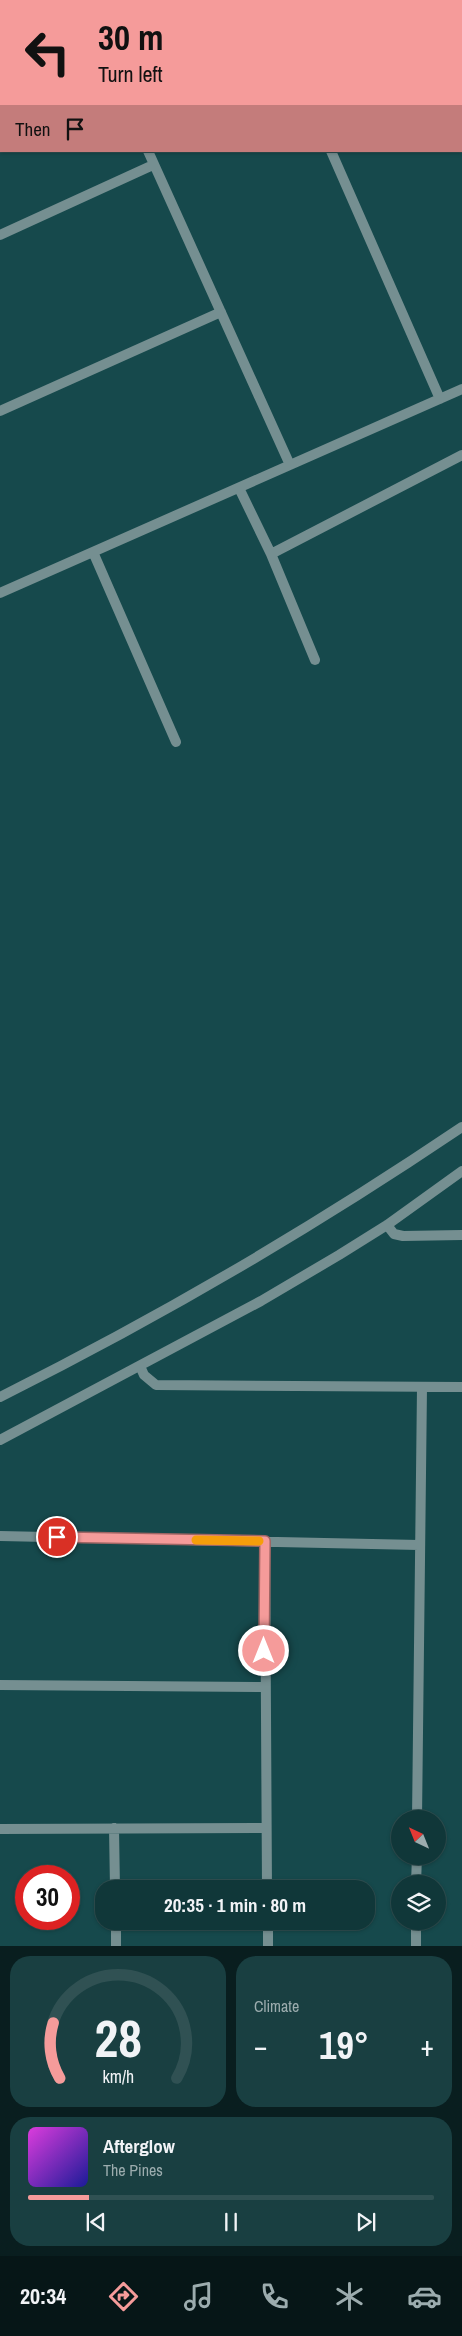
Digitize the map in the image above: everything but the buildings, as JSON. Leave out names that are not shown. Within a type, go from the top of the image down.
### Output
[{"type":"street","points":[[148,152],[290,465]]},
{"type":"street","points":[[331,152],[440,399]]},
{"type":"street","points":[[0,235],[153,165]]},
{"type":"street","points":[[0,411],[221,312]]},
{"type":"street","points":[[0,593],[462,389]]},
{"type":"street","points":[[271,554],[462,455]]},
{"type":"street","points":[[239,488],[271,554],[315,660]]},
{"type":"street","points":[[93,552],[176,742]]},
{"type":"street","points":[[0,1397],[95,1350],[270,1250],[462,1128]]},
{"type":"street","points":[[0,1440],[261,1300],[387,1225],[462,1171]]},
{"type":"street","points":[[387,1225],[394,1234],[462,1235]]},
{"type":"street","points":[[140,1366],[144,1375],[156,1385],[462,1387]]},
{"type":"street","points":[[417,1810],[422,1387]]},
{"type":"street","points":[[0,1536],[420,1545]]},
{"type":"street","points":[[265,1541],[264,1687],[267,1880]]},
{"type":"street","points":[[0,1685],[264,1687]]},
{"type":"street","points":[[114,1828],[115,1880]]},
{"type":"street","points":[[0,1829],[266,1828]]},
{"type":"street","points":[[116,1930],[116,1946]]},
{"type":"street","points":[[268,1930],[268,1946]]},
{"type":"street","points":[[416,1930],[416,1946]]},
{"type":"slow traffic","points":[[196,1540],[259,1541]]},
{"type":"route","points":[[57,1537],[265,1541],[264,1651]]}]
